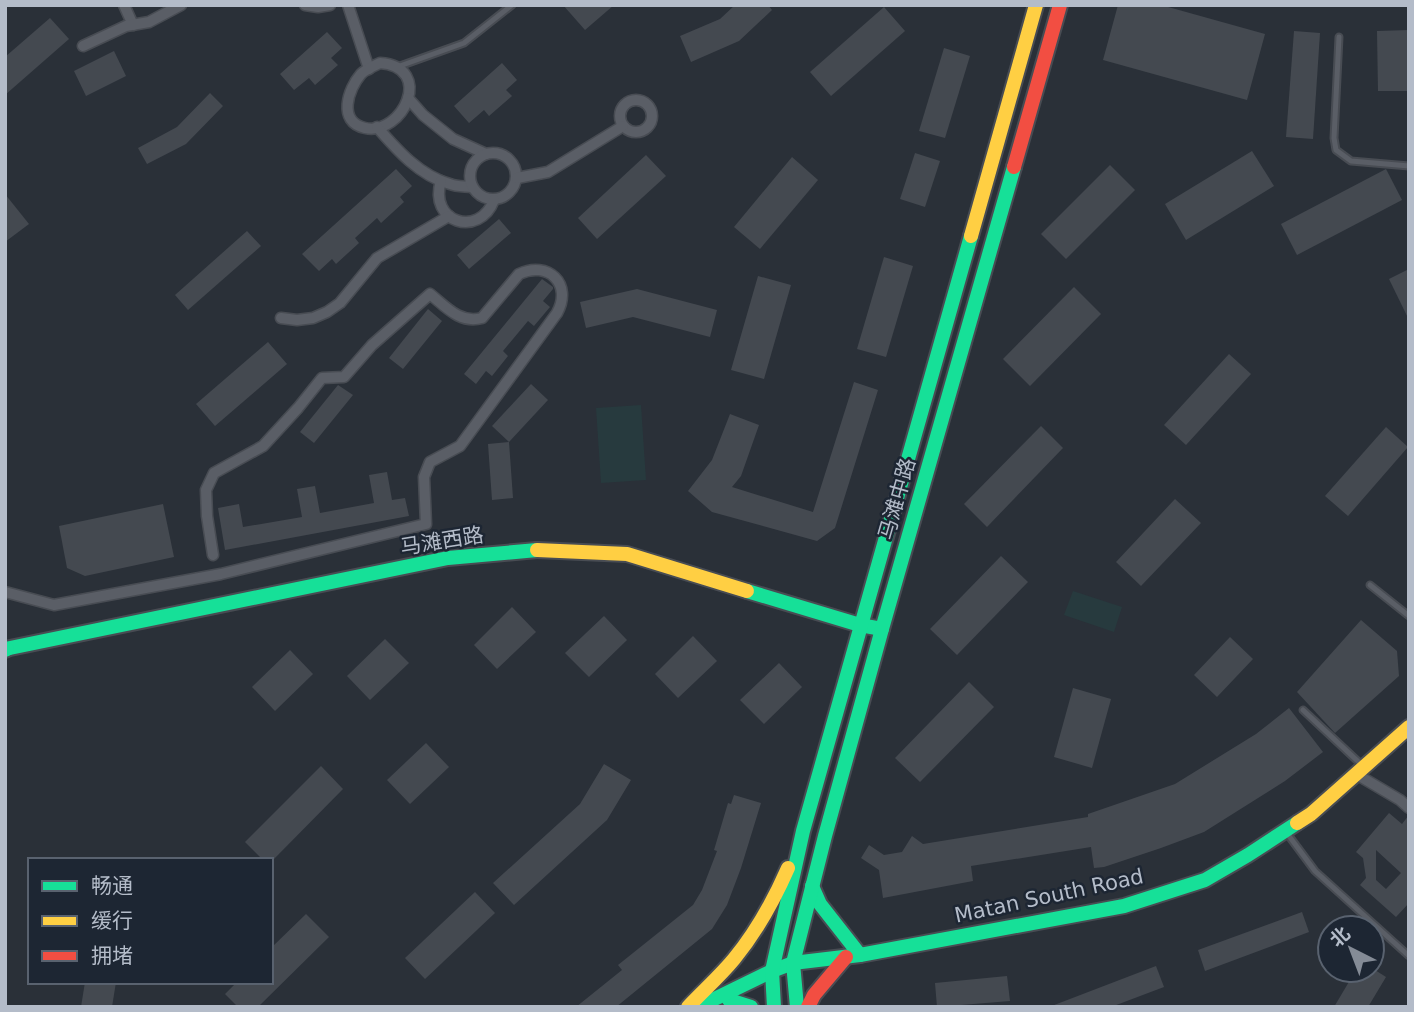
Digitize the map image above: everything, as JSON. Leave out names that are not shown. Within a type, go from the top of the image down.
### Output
[{"type":"main road","name":"马滩中路","points":[[774,1007],[772,971],[803,831],[1036,5]]},
{"type":"main road","name":"马滩中路","points":[[797,1007],[793,963],[812,886],[882,629],[1060,5]]},
{"type":"main road","name":"马滩西路","points":[[6,649],[448,558],[544,549],[627,554],[860,625],[882,629]]},
{"type":"main road","name":"Matan South Road","points":[[698,1007],[793,963],[853,956],[1124,906],[1205,880],[1311,814],[1407,732]]},
{"type":"main road","points":[[688,1007],[734,959],[761,922],[780,888],[803,831]]},
{"type":"main road","points":[[808,1007],[814,995],[853,956],[820,904],[812,886]]},
{"type":"main road","name":"Matan South Road","points":[[724,1003],[772,971]]},
{"type":"main road","points":[[724,1003],[751,1007]]},
{"type":"street","points":[[124,5],[134,24]]},
{"type":"street","points":[[83,46],[126,26],[149,22],[181,5]]},
{"type":"street","points":[[305,5],[330,5]]},
{"type":"street","points":[[348,5],[369,69]]},
{"type":"street","points":[[380,62],[397,67],[404,73],[410,89],[404,108],[397,117],[377,127],[357,125],[348,114],[351,90],[363,73],[380,62]]},
{"type":"street","points":[[408,98],[423,115],[453,139],[486,154]]},
{"type":"street","points":[[517,178],[548,172],[623,126]]},
{"type":"street","points":[[377,127],[420,169],[453,186],[472,187]]},
{"type":"street","points":[[499,153],[514,165],[517,178],[507,195],[494,200],[481,197],[472,187],[471,167],[486,154],[499,153]]},
{"type":"street","points":[[441,181],[438,191],[442,209],[457,221],[476,221],[491,209],[494,200]]},
{"type":"street","points":[[281,318],[313,318],[327,312],[340,303],[377,258],[449,216]]},
{"type":"street","points":[[5,592],[54,605],[221,574],[426,524],[425,477],[430,462],[460,446],[557,313],[563,297],[558,281],[544,270],[527,270],[519,274],[482,318],[475,320],[460,318],[430,294],[372,345],[344,377],[322,378],[262,446],[214,472],[206,490],[213,555]]},
{"type":"street","points":[[1360,770],[1409,808]]},
{"type":"lane","points":[[397,67],[464,43],[512,5]]},
{"type":"lane","points":[[1339,37],[1334,138],[1336,150],[1351,161],[1409,166]]},
{"type":"lane","points":[[1370,584],[1409,616]]},
{"type":"lane","points":[[1303,710],[1360,770]]},
{"type":"lane","points":[[1285,831],[1315,871],[1409,956]]},
{"type":"green space","points":[[641,405],[646,480],[601,483],[596,408]]},
{"type":"green space","points":[[1073,591],[1122,607],[1114,632],[1064,615]]},
{"type":"building","points":[[563,5],[614,5],[585,30]]},
{"type":"building","points":[[735,5],[768,5],[772,10],[739,41],[691,62],[680,36],[720,19]]},
{"type":"building","points":[[1118,5],[1161,5],[1265,34],[1247,100],[1103,60]]},
{"type":"building","points":[[884,7],[905,31],[831,96],[810,72]]},
{"type":"building","points":[[50,18],[69,39],[5,95],[5,57]]},
{"type":"building","points":[[1409,30],[1409,91],[1378,91],[1377,31]]},
{"type":"building","points":[[1294,31],[1320,33],[1313,139],[1286,137]]},
{"type":"building","points":[[327,32],[342,48],[331,58],[338,65],[315,85],[309,78],[294,90],[280,74]]},
{"type":"building","points":[[944,48],[970,56],[945,138],[919,131]]},
{"type":"building","points":[[114,51],[126,76],[86,96],[74,71]]},
{"type":"building","points":[[502,63],[517,80],[506,90],[512,96],[489,116],[484,110],[469,123],[454,106]]},
{"type":"building","points":[[210,93],[223,106],[186,144],[147,164],[138,148],[177,127]]},
{"type":"building","points":[[1252,151],[1274,186],[1186,240],[1165,204]]},
{"type":"building","points":[[915,153],[940,161],[925,207],[900,199]]},
{"type":"building","points":[[646,155],[666,176],[597,239],[578,218]]},
{"type":"building","points":[[792,157],[818,180],[760,249],[734,227]]},
{"type":"building","points":[[1110,165],[1135,190],[1066,259],[1041,234]]},
{"type":"building","points":[[396,169],[412,186],[400,197],[404,202],[381,223],[377,218],[355,238],[359,243],[336,264],[332,259],[319,271],[302,254]]},
{"type":"building","points":[[1386,169],[1402,200],[1297,255],[1281,224]]},
{"type":"building","points":[[5,194],[29,224],[5,242]]},
{"type":"building","points":[[499,219],[511,233],[469,269],[457,255]]},
{"type":"building","points":[[247,231],[261,246],[188,310],[175,295]]},
{"type":"building","points":[[884,257],[913,266],[886,357],[857,349]]},
{"type":"building","points":[[1409,269],[1409,320],[1389,279]]},
{"type":"building","points":[[758,276],[791,285],[764,379],[731,370]]},
{"type":"building","points":[[542,279],[553,287],[543,301],[550,307],[534,326],[528,321],[503,351],[508,356],[492,376],[486,371],[476,384],[464,374]]},
{"type":"building","points":[[1074,287],[1101,314],[1030,386],[1003,359]]},
{"type":"building","points":[[637,289],[717,310],[710,337],[633,317],[586,328],[580,302]]},
{"type":"building","points":[[428,309],[442,321],[403,369],[389,358]]},
{"type":"building","points":[[268,342],[287,364],[215,426],[196,404]]},
{"type":"building","points":[[1229,354],[1251,374],[1186,445],[1164,425]]},
{"type":"building","points":[[854,382],[878,390],[835,528],[817,541],[712,512],[688,491],[712,460],[730,414],[759,425],[741,476],[732,487],[813,512]]},
{"type":"building","points":[[531,384],[548,400],[509,442],[492,426]]},
{"type":"building","points":[[338,385],[353,395],[314,443],[300,432]]},
{"type":"building","points":[[1041,426],[1063,448],[987,527],[964,504]]},
{"type":"building","points":[[1386,427],[1408,447],[1348,516],[1325,496]]},
{"type":"building","points":[[509,442],[513,498],[492,500],[488,444]]},
{"type":"building","points":[[387,472],[392,500],[405,498],[409,516],[225,550],[218,508],[239,504],[243,527],[302,517],[297,489],[315,486],[320,513],[374,503],[369,475]]},
{"type":"building","points":[[1175,499],[1201,523],[1141,586],[1116,562]]},
{"type":"building","points":[[163,504],[174,557],[85,576],[67,568],[59,526]]},
{"type":"building","points":[[1001,556],[1028,582],[957,655],[930,629]]},
{"type":"building","points":[[512,607],[536,632],[497,669],[474,645]]},
{"type":"building","points":[[604,616],[627,640],[589,677],[565,653]]},
{"type":"building","points":[[1361,620],[1397,651],[1399,676],[1335,733],[1297,692]]},
{"type":"building","points":[[693,636],[717,661],[678,698],[655,674]]},
{"type":"building","points":[[1230,637],[1253,659],[1217,697],[1194,675]]},
{"type":"building","points":[[385,639],[409,663],[370,700],[347,676]]},
{"type":"building","points":[[290,650],[313,674],[275,711],[252,687]]},
{"type":"building","points":[[779,663],[802,687],[764,724],[740,700]]},
{"type":"building","points":[[969,682],[994,707],[920,782],[895,758]]},
{"type":"building","points":[[1073,688],[1111,699],[1092,768],[1054,757]]},
{"type":"building","points":[[1289,708],[1323,752],[1285,781],[1204,832],[1161,848],[1094,868],[1091,847],[971,866],[973,881],[883,898],[879,870],[861,858],[869,845],[884,855],[902,852],[912,836],[923,844],[1088,817],[1088,814],[1175,784],[1256,734]]},
{"type":"building","points":[[426,743],[449,767],[410,804],[387,780]]},
{"type":"building","points":[[604,764],[631,780],[607,820],[514,905],[493,883],[580,804]]},
{"type":"building","points":[[321,766],[343,789],[273,860],[261,858],[245,842]]},
{"type":"building","points":[[734,795],[761,803],[727,905],[712,929],[616,1007],[576,1007],[622,970],[618,965],[693,905],[702,890],[717,851],[714,850],[728,803],[731,804]]},
{"type":"building","points":[[1389,813],[1402,824],[1409,815],[1409,903],[1396,917],[1360,885],[1366,878],[1363,858],[1356,852]],"holes":[[[1376,850],[1401,873],[1386,889],[1376,880]]]},
{"type":"building","points":[[475,892],[495,913],[425,979],[405,958]]},
{"type":"building","points":[[1302,912],[1309,932],[1205,971],[1198,950]]},
{"type":"building","points":[[306,914],[329,937],[258,1007],[238,1007],[225,994],[235,984],[273,984],[273,946]]},
{"type":"building","points":[[1156,966],[1164,987],[1111,1007],[1049,1007]]},
{"type":"building","points":[[1007,976],[1010,1001],[937,1007],[935,983]]},
{"type":"building","points":[[85,984],[116,984],[112,1007],[81,1007]]},
{"type":"building","points":[[1348,984],[1382,984],[1368,1007],[1334,1007]]},
{"type":"traffic: fast","points":[[797,1007],[793,963],[825,836],[1014,167]]},
{"type":"traffic: fast","points":[[774,1007],[772,971],[803,831],[971,236]]},
{"type":"traffic: fast","points":[[5,649],[448,558],[537,550]]},
{"type":"traffic: fast","points":[[747,591],[860,625],[882,629]]},
{"type":"traffic: fast","points":[[5,649],[5,650]]},
{"type":"traffic: fast","points":[[698,1007],[793,963],[860,955],[1124,906],[1205,880],[1297,823]]},
{"type":"traffic: fast","points":[[812,886],[820,904],[860,955]]},
{"type":"traffic: fast","points":[[729,1000],[751,1007]]},
{"type":"traffic: slow","points":[[971,236],[1036,5]]},
{"type":"traffic: slow","points":[[537,550],[627,554],[747,591]]},
{"type":"traffic: slow","points":[[1297,823],[1311,814],[1409,727]]},
{"type":"traffic: slow","points":[[688,1007],[723,971],[750,937],[788,868]]},
{"type":"traffic: jam","points":[[1014,167],[1060,5]]},
{"type":"traffic: jam","points":[[808,1007],[814,995],[846,957]]}]
